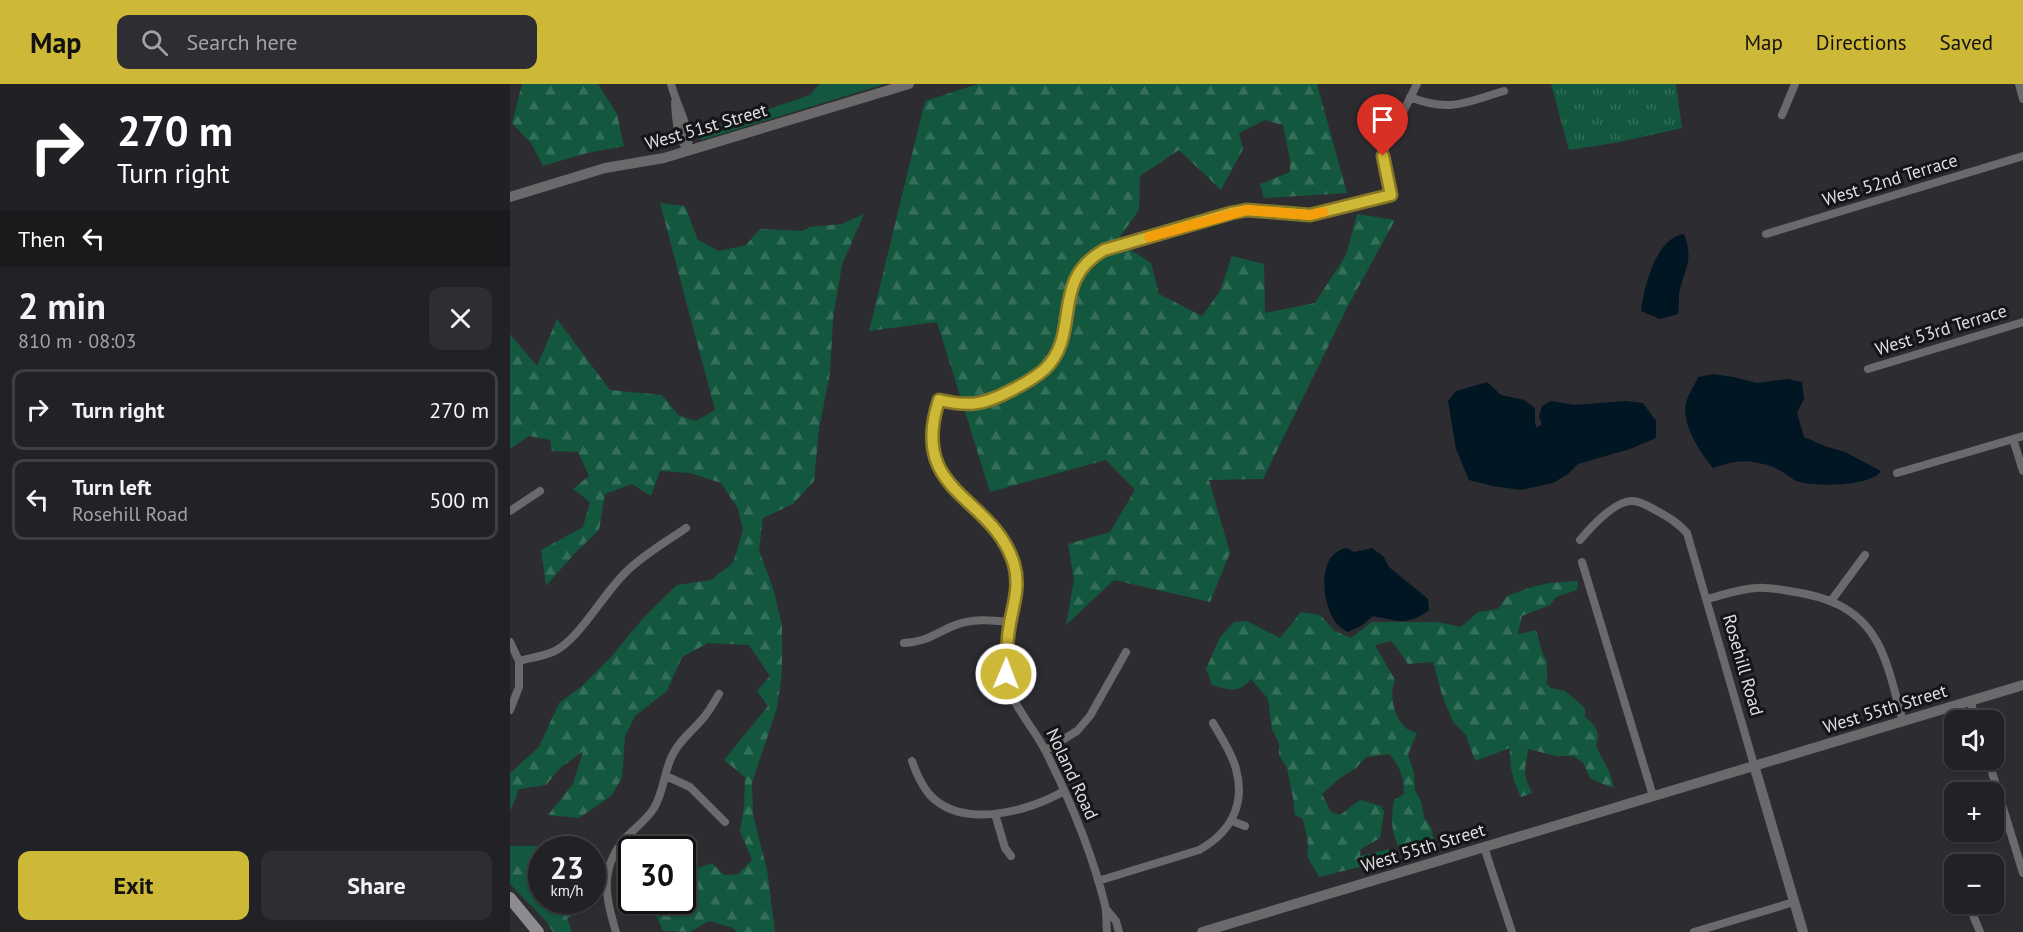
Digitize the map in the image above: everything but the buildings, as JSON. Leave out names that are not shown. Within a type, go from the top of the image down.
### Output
[{"type":"main road","points":[[510,898],[538,932]]},
{"type":"street","points":[[671,84],[675,98],[676,124],[681,141],[688,151]]},
{"type":"street","name":"West 51st Street","points":[[510,197],[605,168],[657,160],[909,84]]},
{"type":"street","points":[[1417,84],[1410,97],[1433,106],[1443,107],[1504,90]]},
{"type":"street","points":[[1782,115],[1796,84]]},
{"type":"street","points":[[2019,84],[2023,99]]},
{"type":"street","name":"Noland Road","points":[[1107,932],[1106,908],[1082,834],[1046,750],[1011,694],[1006,674],[1006,651],[1017,588],[1015,567],[1009,549],[999,532],[955,491],[941,469],[931,435],[939,400],[969,405],[985,403],[1017,387],[1045,369],[1060,345],[1070,293],[1078,271],[1087,261],[1104,250],[1231,213],[1247,210],[1310,215],[1391,195],[1383,156],[1387,141],[1410,97]]},
{"type":"street","name":"West 52nd Terrace","points":[[1766,234],[2023,156]]},
{"type":"street","name":"West 53rd Terrace","points":[[1868,369],[2023,322]]},
{"type":"street","points":[[1897,473],[2023,436]]},
{"type":"street","points":[[2013,439],[2023,471]]},
{"type":"street","points":[[510,511],[540,491]]},
{"type":"street","name":"Rosehill Road","points":[[1580,540],[1610,511],[1623,503],[1639,502],[1677,521],[1687,533],[1803,932]]},
{"type":"street","points":[[519,661],[553,652],[568,642],[601,599],[626,572],[646,555],[686,528]]},
{"type":"street","points":[[1831,601],[1865,555]]},
{"type":"street","points":[[1582,562],[1653,796]]},
{"type":"street","points":[[1707,599],[1740,590],[1767,588],[1820,596],[1841,605],[1857,617],[1876,641],[1884,657],[1903,721]]},
{"type":"street","points":[[904,643],[919,642],[970,621],[986,619],[1010,622]]},
{"type":"street","points":[[510,642],[519,661],[519,687],[510,710]]},
{"type":"street","points":[[1046,750],[1077,730],[1090,716],[1126,652]]},
{"type":"street","name":"West 55th Street","points":[[1202,932],[2023,684]]},
{"type":"street","points":[[616,932],[607,902],[607,877],[615,854],[650,814],[658,800],[672,755],[682,740],[704,717],[719,694]]},
{"type":"street","points":[[1970,700],[1973,710]]},
{"type":"street","points":[[1098,881],[1199,850],[1210,844],[1232,821],[1238,798],[1236,769],[1213,723]]},
{"type":"street","points":[[912,761],[919,779],[930,795],[946,807],[962,813],[995,814],[1027,807],[1064,791]]},
{"type":"street","points":[[1991,770],[2023,873]]},
{"type":"street","points":[[666,776],[690,787],[725,822]]},
{"type":"street","points":[[995,814],[1005,848],[1011,856]]},
{"type":"street","points":[[1232,821],[1245,826]]},
{"type":"street","points":[[1484,847],[1512,932]]},
{"type":"street","points":[[1694,932],[1794,902]]},
{"type":"street","name":"Noland Road","points":[[1106,908],[1116,921],[1119,932]]},
{"type":"street","points":[[1973,914],[1980,932]]},
{"type":"green space","points":[[522,84],[598,84],[617,114],[624,146],[587,153],[543,166],[531,143],[512,123]]},
{"type":"green space","points":[[819,84],[885,84],[702,140],[691,135],[810,95]]},
{"type":"green space","points":[[978,84],[1317,84],[1347,193],[1264,198],[1260,184],[1290,172],[1283,125],[1265,120],[1239,133],[1243,149],[1221,190],[1179,150],[1140,176],[1139,210],[1117,241],[1151,263],[1159,294],[1202,316],[1220,291],[1232,256],[1264,264],[1265,313],[1315,303],[1346,255],[1357,214],[1395,220],[1348,306],[1263,479],[1209,480],[1230,553],[1210,602],[1114,580],[1066,625],[1074,580],[1068,544],[1110,532],[1135,490],[1106,460],[990,492],[937,322],[869,331],[925,101]]},
{"type":"green space","points":[[1551,84],[1676,84],[1682,128],[1620,142],[1569,150]]},
{"type":"green space","points":[[660,203],[685,206],[698,240],[719,251],[746,245],[760,229],[802,231],[810,227],[842,224],[864,214],[842,265],[833,318],[830,373],[819,429],[814,481],[793,504],[763,518],[759,550],[773,588],[782,625],[782,671],[777,708],[752,783],[753,815],[767,870],[775,932],[737,932],[733,928],[709,921],[690,932],[663,931],[655,914],[696,914],[696,866],[698,868],[712,863],[724,875],[738,874],[752,860],[740,831],[745,777],[724,760],[768,706],[757,691],[770,676],[749,645],[708,643],[682,657],[667,691],[635,716],[625,737],[622,778],[611,796],[579,818],[548,815],[573,784],[583,751],[560,768],[546,785],[519,789],[510,812],[510,773],[539,747],[559,703],[582,686],[610,658],[645,616],[677,585],[711,580],[733,563],[743,530],[738,509],[721,483],[690,473],[660,471],[651,496],[632,484],[605,494],[599,530],[546,586],[541,550],[583,527],[590,502],[573,489],[589,476],[578,452],[552,451],[550,440],[529,436],[510,449],[510,334],[537,366],[557,319],[610,390],[662,395],[678,415],[696,421],[715,410]]},
{"type":"green space","points":[[1578,581],[1577,590],[1556,597],[1550,605],[1522,616],[1518,634],[1536,630],[1547,662],[1547,684],[1551,688],[1565,691],[1585,708],[1585,717],[1596,729],[1598,737],[1596,746],[1609,772],[1613,788],[1591,779],[1583,763],[1574,756],[1556,756],[1528,749],[1525,769],[1526,779],[1532,793],[1521,797],[1512,773],[1510,748],[1475,761],[1466,735],[1453,722],[1443,698],[1433,662],[1408,664],[1392,641],[1375,645],[1395,680],[1392,698],[1397,716],[1405,727],[1417,733],[1408,754],[1414,773],[1415,790],[1421,801],[1424,817],[1431,827],[1436,848],[1403,856],[1396,842],[1392,823],[1394,800],[1404,794],[1401,772],[1389,754],[1366,757],[1356,768],[1322,794],[1331,812],[1340,815],[1360,800],[1381,806],[1384,812],[1380,838],[1361,849],[1360,856],[1389,849],[1392,859],[1319,877],[1307,856],[1308,841],[1303,819],[1295,815],[1287,768],[1279,755],[1279,743],[1272,729],[1268,699],[1251,679],[1247,684],[1233,690],[1212,685],[1206,669],[1220,637],[1234,622],[1247,621],[1280,638],[1301,612],[1320,615],[1335,631],[1351,638],[1372,622],[1437,622],[1461,627],[1478,612],[1498,609],[1507,596],[1549,583]]},
{"type":"green space","points":[[510,846],[528,846],[528,902],[510,884]]},
{"type":"green space","points":[[539,914],[575,914],[567,918],[572,932],[553,932]]},
{"type":"water","points":[[1684,234],[1688,259],[1679,295],[1678,314],[1660,319],[1641,311],[1645,289],[1659,253],[1674,237]]},
{"type":"water","points":[[1713,374],[1757,383],[1788,379],[1802,382],[1804,399],[1797,413],[1804,437],[1845,452],[1881,471],[1866,480],[1828,485],[1796,481],[1765,464],[1746,461],[1713,468],[1689,429],[1685,411],[1687,400],[1698,377]]},
{"type":"water","points":[[1487,382],[1501,395],[1524,400],[1535,408],[1537,428],[1542,424],[1539,417],[1542,406],[1551,401],[1574,405],[1626,401],[1643,403],[1656,421],[1656,438],[1630,449],[1578,464],[1568,474],[1553,483],[1521,490],[1469,480],[1456,449],[1448,401],[1456,391]]},
{"type":"water","points":[[1347,548],[1354,552],[1372,548],[1383,556],[1389,567],[1428,599],[1429,610],[1415,618],[1402,621],[1373,616],[1361,626],[1348,632],[1337,624],[1327,604],[1324,580],[1330,559],[1337,552]]},
{"type":"slow traffic","points":[[1149,237],[1247,210],[1310,215],[1323,212]]},
{"type":"route","points":[[1006,674],[1006,651],[1017,588],[1015,567],[1009,549],[999,532],[949,484],[941,469],[931,435],[939,400],[969,405],[985,403],[1033,378],[1045,369],[1060,345],[1070,293],[1078,271],[1087,261],[1104,250],[1231,213],[1247,210],[1310,215],[1391,195],[1383,165],[1383,156]]}]
